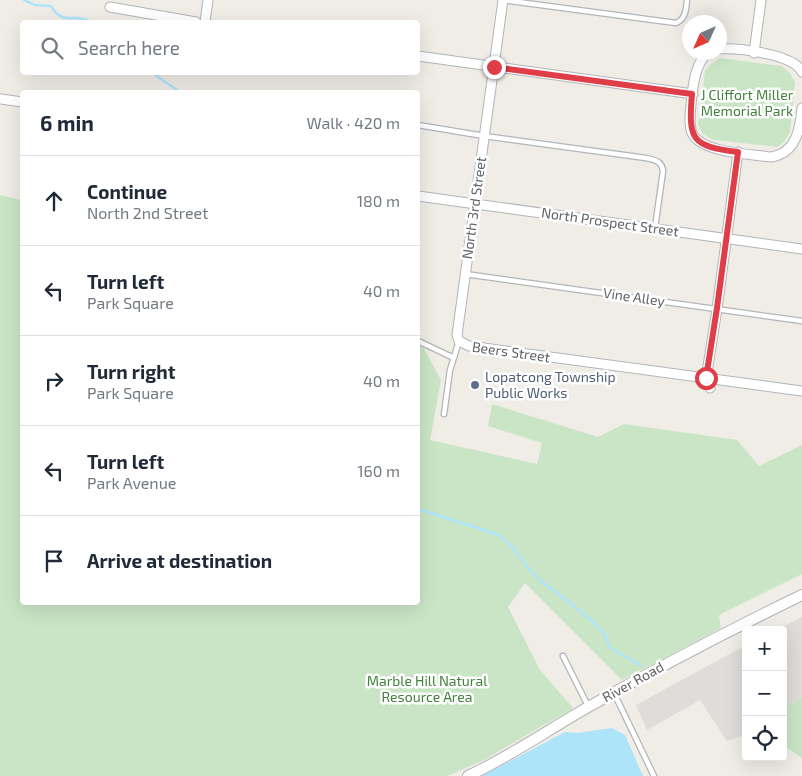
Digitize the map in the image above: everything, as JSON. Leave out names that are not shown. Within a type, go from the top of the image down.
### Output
[{"type":"street","points":[[205,20],[208,0]]},
{"type":"street","name":"North 3rd Street","points":[[459,341],[457,335],[503,0]]},
{"type":"street","points":[[754,52],[762,0]]},
{"type":"street","points":[[110,7],[185,20]]},
{"type":"street","points":[[727,50],[754,52],[791,61],[802,72]]},
{"type":"street","points":[[420,56],[692,94]]},
{"type":"street","points":[[702,60],[697,68],[692,94],[690,126],[695,138],[706,146],[771,157],[784,153],[796,140],[802,108]]},
{"type":"street","points":[[2,99],[20,102]]},
{"type":"street","points":[[710,388],[706,378],[738,152]]},
{"type":"street","name":"North Prospect Street","points":[[420,196],[802,249]]},
{"type":"street","name":"Beers Street","points":[[459,341],[469,346],[802,391]]},
{"type":"street","name":"River Road","points":[[468,776],[512,754],[614,692],[718,636],[802,595]]},
{"type":"lane","points":[[503,0],[676,23],[681,21],[684,16],[687,0]]},
{"type":"lane","points":[[420,125],[484,136],[629,155],[657,161],[660,163],[663,171],[655,228]]},
{"type":"lane","points":[[802,243],[802,249]]},
{"type":"lane","name":"Vine Alley","points":[[465,274],[802,321]]},
{"type":"lane","name":"North 3rd Street","points":[[444,414],[450,370],[459,341]]},
{"type":"lane","points":[[420,342],[454,358]]},
{"type":"lane","points":[[563,656],[589,707]]},
{"type":"lane","points":[[614,692],[654,776]]},
{"type":"shaded area","points":[[802,617],[802,697],[787,706],[787,626],[784,626]]},
{"type":"shaded area","points":[[742,647],[742,735],[727,741],[700,700],[647,730],[636,705]]},
{"type":"green space","name":"J Cliffort Miller Memorial Park","points":[[727,59],[782,66],[790,73],[795,83],[790,132],[784,142],[777,147],[714,140],[703,134],[698,125],[705,71],[717,60]]},
{"type":"green space","name":"Marble Hill Natural Resource Area","points":[[0,195],[20,200],[20,605],[420,605],[420,343],[441,380],[430,440],[537,464],[542,443],[488,426],[492,404],[598,437],[624,424],[737,440],[759,466],[802,445],[802,574],[719,615],[721,628],[622,680],[525,583],[508,607],[540,670],[573,708],[482,761],[447,776],[0,776]]},
{"type":"green space","points":[[802,697],[802,758],[787,748],[787,706]]},
{"type":"water","points":[[612,728],[625,735],[643,776],[482,776],[565,732],[577,733]]},
{"type":"waterway","points":[[24,0],[35,5],[51,6],[60,16],[65,18],[87,20]]},
{"type":"waterway","points":[[155,75],[177,90]]},
{"type":"waterway","points":[[420,510],[496,534],[503,538],[541,581],[579,610],[601,630],[609,647],[640,665]]},
{"type":"place","name":"Lopatcong Township Public Works","points":[[475,385]]},
{"type":"route","points":[[494,67],[692,94],[690,126],[695,138],[706,146],[738,152],[706,378]]}]
